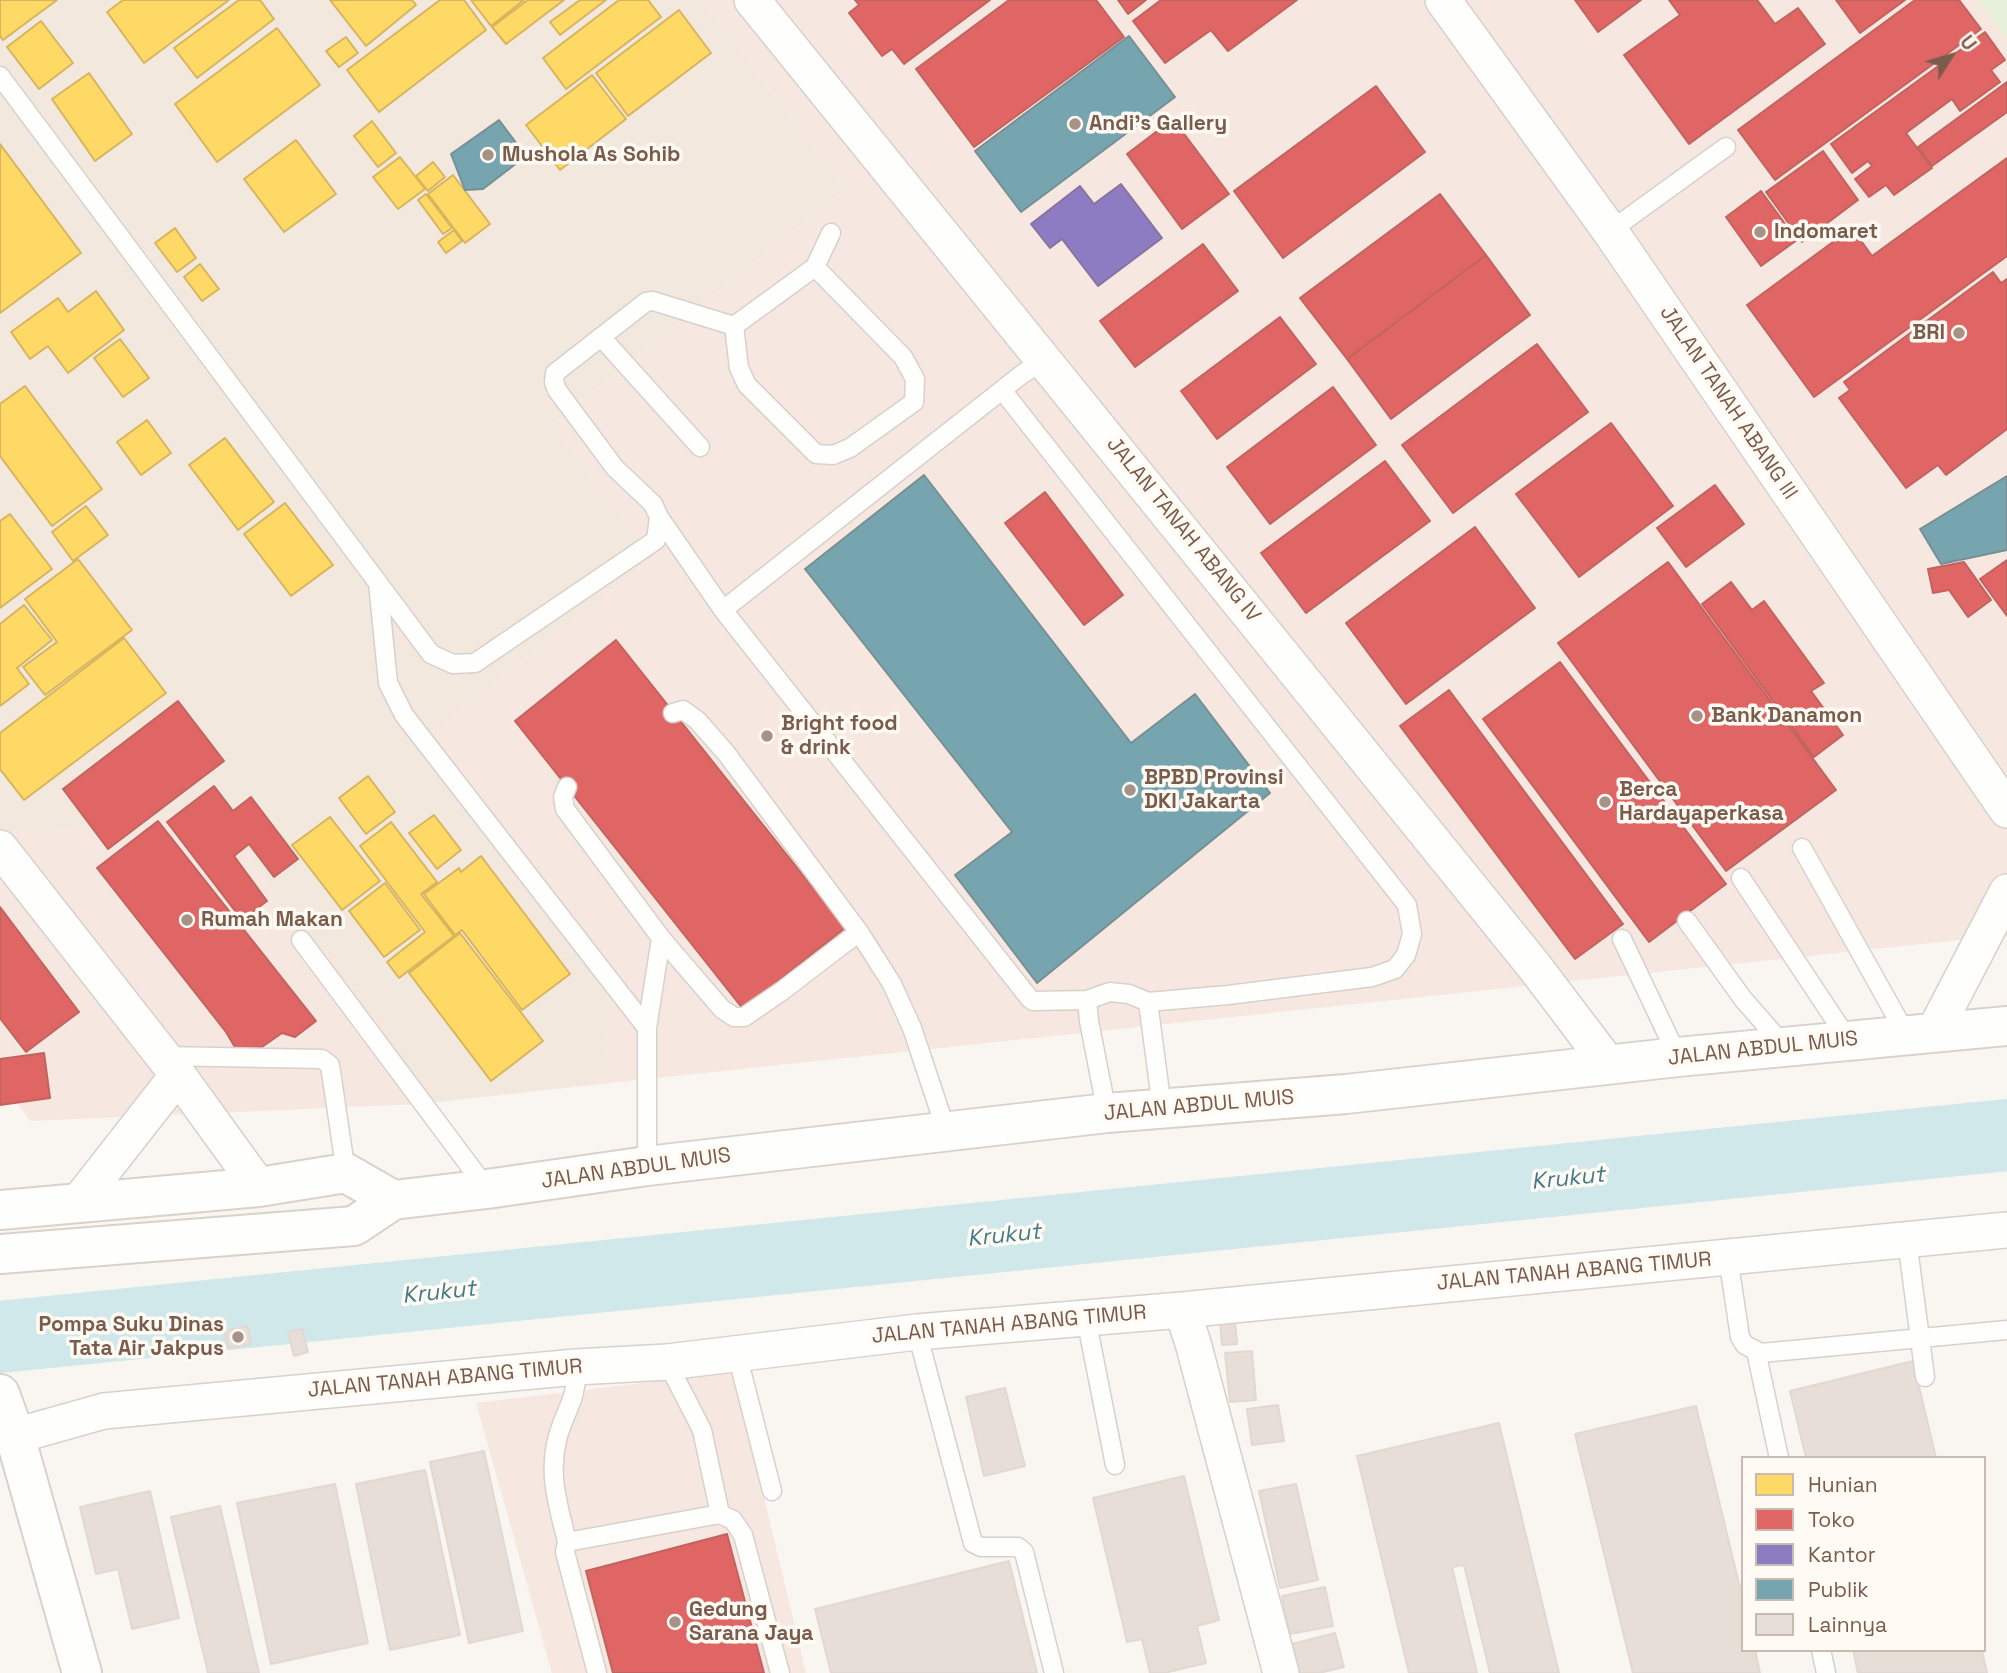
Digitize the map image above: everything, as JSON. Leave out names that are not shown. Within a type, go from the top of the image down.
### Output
[{"type":"main road","name":"JALAN ABDUL MUIS","points":[[0,1254],[354,1226],[393,1200],[946,1130],[1162,1108],[1346,1094],[1678,1057],[2007,1026]]},
{"type":"main road","points":[[0,1210],[259,1187],[346,1173],[393,1200]]},
{"type":"main road","points":[[7,1414],[82,1673]]},
{"type":"street","name":"JALAN TANAH ABANG IV","points":[[752,0],[1534,965],[1609,1065]]},
{"type":"street","name":"JALAN TANAH ABANG III","points":[[1443,0],[1610,231],[2007,810]]},
{"type":"street","points":[[0,848],[171,1065],[259,1187]]},
{"type":"street","points":[[1920,1033],[2007,892]]},
{"type":"street","points":[[77,1204],[171,1065]]},
{"type":"street","name":"JALAN TANAH ABANG TIMUR","points":[[7,1414],[104,1411],[576,1367],[667,1362],[917,1332],[1182,1310],[2007,1230]]},
{"type":"street","points":[[1182,1310],[1282,1673]]},
{"type":"lane","points":[[0,76],[431,654],[453,664],[475,663],[643,551],[656,540],[659,517]]},
{"type":"lane","points":[[1610,231],[1726,147]]},
{"type":"lane","points":[[734,326],[815,267],[831,233]]},
{"type":"lane","points":[[734,326],[739,368],[747,385],[816,454],[833,455],[850,448],[914,402],[915,379],[903,357],[815,267]]},
{"type":"lane","points":[[734,326],[653,301],[646,302],[555,373],[554,382],[557,390],[603,452],[653,504],[659,517],[723,610],[1030,999],[1087,1000],[1110,992],[1129,994],[1148,1002],[1372,977],[1395,970],[1406,955],[1412,934],[1407,905],[1002,390]]},
{"type":"lane","points":[[601,337],[700,447]]},
{"type":"lane","points":[[723,610],[1045,359]]},
{"type":"lane","points":[[378,583],[388,683],[404,715],[647,1028]]},
{"type":"lane","points":[[673,713],[683,710],[697,720],[726,753],[859,932],[892,984],[916,1040],[946,1130]]},
{"type":"lane","points":[[567,788],[563,797],[565,809],[661,938],[722,1009],[734,1017],[744,1017],[859,932]]},
{"type":"lane","points":[[1802,848],[1920,1033]]},
{"type":"lane","points":[[1741,877],[1849,1041]]},
{"type":"lane","points":[[1687,921],[1743,999],[1785,1047]]},
{"type":"lane","points":[[647,1166],[647,1028],[661,938]]},
{"type":"lane","points":[[1622,939],[1678,1057]]},
{"type":"lane","points":[[301,940],[487,1189]]},
{"type":"lane","points":[[1087,1000],[1107,1113]]},
{"type":"lane","points":[[1148,1002],[1162,1108]]},
{"type":"lane","points":[[171,1065],[322,1059],[330,1065],[346,1173]]},
{"type":"lane","points":[[1907,1240],[1924,1377]]},
{"type":"lane","points":[[1728,1257],[1740,1337],[1745,1345],[1756,1351],[1769,1353],[2007,1330]]},
{"type":"lane","points":[[1086,1318],[1115,1465]]},
{"type":"lane","points":[[917,1332],[973,1543],[981,1547],[1018,1547],[1024,1552],[1054,1673]]},
{"type":"lane","points":[[1756,1351],[1779,1456]]},
{"type":"lane","points":[[737,1354],[772,1490]]},
{"type":"lane","points":[[667,1362],[702,1430],[720,1514]]},
{"type":"lane","points":[[576,1367],[577,1386],[557,1439],[552,1478],[567,1542],[565,1552],[597,1673]]},
{"type":"lane","points":[[567,1542],[720,1514],[733,1520],[743,1535],[780,1673]]},
{"type":"lane","points":[[1821,1652],[1826,1673]]},
{"type":"shaded area","points":[[0,0],[702,0],[846,189],[551,425],[654,557],[424,739],[616,987],[600,1084],[420,1104],[0,847]]},
{"type":"shaded area","points":[[702,0],[2007,0],[2007,935],[600,1084],[616,987],[424,739],[654,557],[551,425],[846,189]]},
{"type":"shaded area","points":[[217,806],[420,1104],[30,1121],[0,1079],[0,847],[16,833]]},
{"type":"shaded area","points":[[734,1372],[806,1673],[552,1673],[476,1403]]},
{"type":"green space","points":[[1978,0],[2007,0],[2007,40]]},
{"type":"building: Hunian","points":[[0,0],[57,0],[3,40],[0,36]]},
{"type":"building: Hunian","points":[[123,0],[229,0],[144,63],[107,12]]},
{"type":"building: Hunian","points":[[239,0],[260,0],[274,19],[197,78],[174,48]]},
{"type":"building: Hunian","points":[[330,0],[412,0],[416,5],[366,46]]},
{"type":"building: Hunian","points":[[440,0],[464,0],[486,30],[379,112],[347,70]]},
{"type":"building: Hunian","points":[[471,0],[524,0],[491,26]]},
{"type":"building: Hunian","points":[[528,0],[564,0],[506,44],[492,27]]},
{"type":"building: Hunian","points":[[580,0],[606,0],[560,35],[550,22]]},
{"type":"building: Hunian","points":[[619,0],[648,0],[661,17],[566,89],[543,58]]},
{"type":"building: Hunian","points":[[679,10],[711,53],[628,116],[596,73]]},
{"type":"building: Hunian","points":[[41,21],[73,63],[39,89],[7,47]]},
{"type":"building: Hunian","points":[[277,28],[320,85],[217,162],[175,104]]},
{"type":"building: Hunian","points":[[346,37],[358,53],[339,67],[326,51]]},
{"type":"building: Hunian","points":[[89,73],[132,134],[95,161],[52,99]]},
{"type":"building: Hunian","points":[[592,75],[626,119],[560,170],[526,125]]},
{"type":"building: Hunian","points":[[372,121],[396,153],[378,167],[354,136]]},
{"type":"building: Hunian","points":[[296,140],[336,194],[284,232],[244,179]]},
{"type":"building: Hunian","points":[[0,144],[81,253],[0,313]]},
{"type":"building: Hunian","points":[[400,157],[425,189],[398,209],[373,177]]},
{"type":"building: Hunian","points":[[433,162],[445,177],[428,191],[416,176]]},
{"type":"building: Hunian","points":[[453,175],[490,224],[465,243],[428,194]]},
{"type":"building: Hunian","points":[[426,194],[452,228],[443,234],[418,200]]},
{"type":"building: Hunian","points":[[175,228],[196,258],[177,272],[155,243]]},
{"type":"building: Hunian","points":[[454,230],[462,241],[446,253],[438,242]]},
{"type":"building: Hunian","points":[[200,264],[219,289],[202,301],[184,277]]},
{"type":"building: Hunian","points":[[96,291],[124,330],[68,373],[48,346],[30,359],[11,332],[58,298],[68,312]]},
{"type":"building: Hunian","points":[[120,339],[149,378],[123,397],[94,358]]},
{"type":"building: Hunian","points":[[25,386],[102,489],[52,526],[0,456],[0,404]]},
{"type":"building: Hunian","points":[[147,420],[171,453],[141,475],[117,442]]},
{"type":"building: Hunian","points":[[225,438],[274,502],[238,530],[189,465]]},
{"type":"building: Hunian","points":[[285,503],[333,565],[291,596],[244,534]]},
{"type":"building: Hunian","points":[[86,506],[108,535],[73,561],[52,532]]},
{"type":"building: Hunian","points":[[10,514],[52,569],[0,608],[0,521]]},
{"type":"building: Hunian","points":[[78,559],[132,630],[45,695],[23,667],[57,642],[25,599]]},
{"type":"building: Hunian","points":[[24,605],[52,640],[17,668],[29,684],[0,706],[0,624]]},
{"type":"building: Hunian","points":[[124,638],[166,693],[24,800],[0,769],[0,733]]},
{"type":"building: Hunian","points":[[368,776],[395,812],[366,834],[339,798]]},
{"type":"building: Hunian","points":[[434,815],[461,850],[437,869],[409,833]]},
{"type":"building: Hunian","points":[[330,817],[380,881],[342,910],[292,845]]},
{"type":"building: Hunian","points":[[391,822],[437,882],[421,894],[454,936],[399,978],[387,962],[425,932],[360,846]]},
{"type":"building: Hunian","points":[[481,856],[570,974],[522,1010],[462,930],[455,935],[424,894],[459,868],[461,872]]},
{"type":"building: Hunian","points":[[385,883],[420,930],[384,957],[349,911]]},
{"type":"building: Hunian","points":[[460,933],[543,1041],[491,1081],[409,973]]},
{"type":"building: Toko","points":[[855,0],[990,0],[904,64],[892,49],[882,56],[849,13],[859,5]]},
{"type":"building: Toko","points":[[1009,0],[1096,0],[1124,37],[974,147],[916,69]]},
{"type":"building: Toko","points":[[1118,0],[1146,0],[1128,14]]},
{"type":"building: Toko","points":[[1161,0],[1297,0],[1228,51],[1211,30],[1165,63],[1133,21]]},
{"type":"building: Toko","points":[[1575,0],[1641,0],[1598,32]]},
{"type":"building: Toko","points":[[1669,0],[1757,0],[1775,24],[1798,8],[1825,44],[1689,144],[1624,55],[1680,15]]},
{"type":"building: Toko","points":[[1836,0],[1905,0],[1860,33]]},
{"type":"building: Toko","points":[[1915,0],[1959,0],[1981,29],[1775,180],[1738,130]]},
{"type":"building: Toko","points":[[1985,32],[2005,60],[1991,70],[2000,82],[1960,111],[1952,99],[1906,133],[1932,168],[1894,195],[1886,185],[1869,197],[1855,179],[1872,166],[1868,161],[1852,173],[1831,144]]},
{"type":"building: Toko","points":[[2007,82],[2007,112],[1932,166],[1918,147]]},
{"type":"building: Toko","points":[[1376,86],[1425,152],[1283,258],[1234,191]]},
{"type":"building: Toko","points":[[1173,119],[1229,194],[1182,229],[1127,154]]},
{"type":"building: Toko","points":[[1823,151],[1858,200],[1802,242],[1766,192]]},
{"type":"building: Toko","points":[[2007,158],[2007,256],[1814,397],[1747,305],[1852,228],[1872,256]]},
{"type":"building: Toko","points":[[1761,191],[1797,240],[1761,266],[1726,217]]},
{"type":"building: Toko","points":[[1440,194],[1486,255],[1347,359],[1300,298]]},
{"type":"building: Toko","points":[[1203,244],[1238,291],[1135,367],[1100,321]]},
{"type":"building: Toko","points":[[1486,255],[1530,315],[1391,419],[1347,359]]},
{"type":"building: Toko","name":"BRI","points":[[1993,272],[2001,283],[2007,279],[2007,429],[1946,475],[1938,465],[1906,488],[1839,398],[1850,390],[1844,382]]},
{"type":"building: Toko","points":[[1280,317],[1316,364],[1217,439],[1181,391]]},
{"type":"building: Toko","points":[[1537,344],[1588,412],[1453,513],[1402,445]]},
{"type":"building: Toko","points":[[1333,387],[1376,445],[1270,524],[1227,467]]},
{"type":"building: Toko","points":[[1611,423],[1673,506],[1579,577],[1516,494]]},
{"type":"building: Toko","points":[[1385,461],[1430,521],[1306,613],[1261,553]]},
{"type":"building: Toko","points":[[1715,485],[1744,524],[1686,567],[1657,528]]},
{"type":"building: Toko","points":[[1045,492],[1123,595],[1084,625],[1005,523]]},
{"type":"building: Toko","points":[[1475,527],[1535,608],[1406,704],[1346,623]]},
{"type":"building: Toko","points":[[2007,560],[2007,616],[1980,579]]},
{"type":"building: Toko","name":"Bank Danamon","points":[[1668,562],[1836,790],[1726,871],[1558,643]]},
{"type":"building: Toko","points":[[1964,562],[1991,600],[1968,617],[1949,590],[1933,593],[1928,569]]},
{"type":"building: Toko","points":[[1731,582],[1752,610],[1764,601],[1824,683],[1811,691],[1843,735],[1814,757],[1702,604]]},
{"type":"building: Toko","points":[[616,640],[845,928],[743,1009],[515,721]]},
{"type":"building: Toko","name":"Berca Hardayaperkasa","points":[[1560,662],[1726,884],[1649,942],[1483,719]]},
{"type":"building: Toko","points":[[1449,690],[1623,924],[1575,959],[1400,726]]},
{"type":"building: Toko","points":[[178,701],[224,761],[108,849],[63,789]]},
{"type":"building: Toko","points":[[214,786],[233,811],[251,797],[298,859],[274,877],[249,844],[234,856],[267,901],[242,920],[167,822]]},
{"type":"building: Toko","name":"Rumah Makan","points":[[158,821],[316,1021],[295,1037],[282,1033],[259,1049],[236,1049],[226,1032],[97,868]]},
{"type":"building: Toko","points":[[0,907],[79,1012],[26,1052],[0,1018]]},
{"type":"building: Toko","points":[[44,1053],[50,1098],[0,1105],[0,1059]]},
{"type":"building: Toko","name":"Gedung Sarana Jaya","points":[[727,1534],[764,1673],[613,1673],[586,1571]]},
{"type":"building: Kantor","points":[[1121,184],[1162,238],[1098,286],[1062,239],[1050,248],[1031,224],[1080,186],[1094,204]]},
{"type":"building: Publik","name":"Andi's Gallery","points":[[1129,36],[1175,97],[1021,212],[975,151]]},
{"type":"building: Publik","name":"Mushola As Sohib","points":[[499,120],[526,156],[483,189],[465,190],[451,154]]},
{"type":"building: Publik","points":[[924,475],[1131,743],[1195,694],[1270,793],[1037,983],[955,875],[1012,832],[805,569]]},
{"type":"building: Publik","points":[[2007,476],[2007,550],[1941,564],[1920,529]]},
{"type":"building: Lainnya","points":[[1234,1307],[1237,1344],[1222,1345],[1219,1309]]},
{"type":"building: Lainnya","name":"Pompa Suku Dinas Tata Air Jakpus","points":[[248,1326],[251,1344],[228,1348],[225,1331]]},
{"type":"building: Lainnya","points":[[302,1329],[308,1352],[294,1356],[288,1332]]},
{"type":"building: Lainnya","points":[[1252,1351],[1256,1400],[1230,1402],[1225,1353]]},
{"type":"building: Lainnya","points":[[1913,1361],[1936,1456],[1806,1456],[1790,1391]]},
{"type":"building: Lainnya","points":[[1005,1388],[1025,1466],[984,1476],[966,1397]]},
{"type":"building: Lainnya","points":[[1278,1405],[1284,1441],[1252,1445],[1247,1409]]},
{"type":"building: Lainnya","points":[[1696,1406],[1741,1592],[1741,1652],[1755,1652],[1760,1673],[1633,1673],[1575,1434]]},
{"type":"building: Lainnya","points":[[1499,1423],[1559,1673],[1490,1673],[1464,1565],[1452,1567],[1477,1673],[1409,1673],[1357,1456]]},
{"type":"building: Lainnya","points":[[484,1451],[523,1631],[469,1643],[430,1462]]},
{"type":"building: Lainnya","points":[[425,1470],[460,1635],[390,1650],[356,1484]]},
{"type":"building: Lainnya","points":[[1184,1476],[1219,1620],[1197,1626],[1206,1663],[1164,1673],[1150,1673],[1142,1639],[1127,1642],[1093,1498]]},
{"type":"building: Lainnya","points":[[335,1484],[368,1643],[271,1664],[237,1503]]},
{"type":"building: Lainnya","points":[[1296,1484],[1318,1580],[1280,1588],[1259,1491]]},
{"type":"building: Lainnya","points":[[150,1491],[179,1618],[132,1629],[118,1569],[96,1574],[80,1507]]},
{"type":"building: Lainnya","points":[[220,1506],[259,1673],[208,1673],[171,1517]]},
{"type":"building: Lainnya","points":[[1009,1561],[1037,1673],[831,1673],[815,1609]]},
{"type":"building: Lainnya","points":[[1325,1587],[1333,1626],[1290,1634],[1282,1596]]},
{"type":"building: Lainnya","points":[[1335,1633],[1344,1667],[1319,1673],[1299,1673],[1292,1644]]},
{"type":"building: Lainnya","points":[[1853,1652],[1982,1652],[1987,1673],[1858,1673]]},
{"type":"waterway","name":"Krukut","points":[[0,1337],[2007,1135]]},
{"type":"place","name":"Andi's Gallery","points":[[1075,124]]},
{"type":"place","name":"Mushola As Sohib","points":[[488,155]]},
{"type":"place","name":"Indomaret","points":[[1760,232]]},
{"type":"place","name":"BRI","points":[[1959,333]]},
{"type":"place","name":"Bank Danamon","points":[[1697,716]]},
{"type":"place","name":"Bright food & drink","points":[[767,736]]},
{"type":"place","name":"BPBD Provinsi DKI Jakarta","points":[[1130,790]]},
{"type":"place","name":"Berca Hardayaperkasa","points":[[1605,802]]},
{"type":"place","name":"Rumah Makan","points":[[187,920]]},
{"type":"place","name":"Pompa Suku Dinas Tata Air Jakpus","points":[[238,1337]]},
{"type":"place","name":"Gedung Sarana Jaya","points":[[675,1622]]}]
